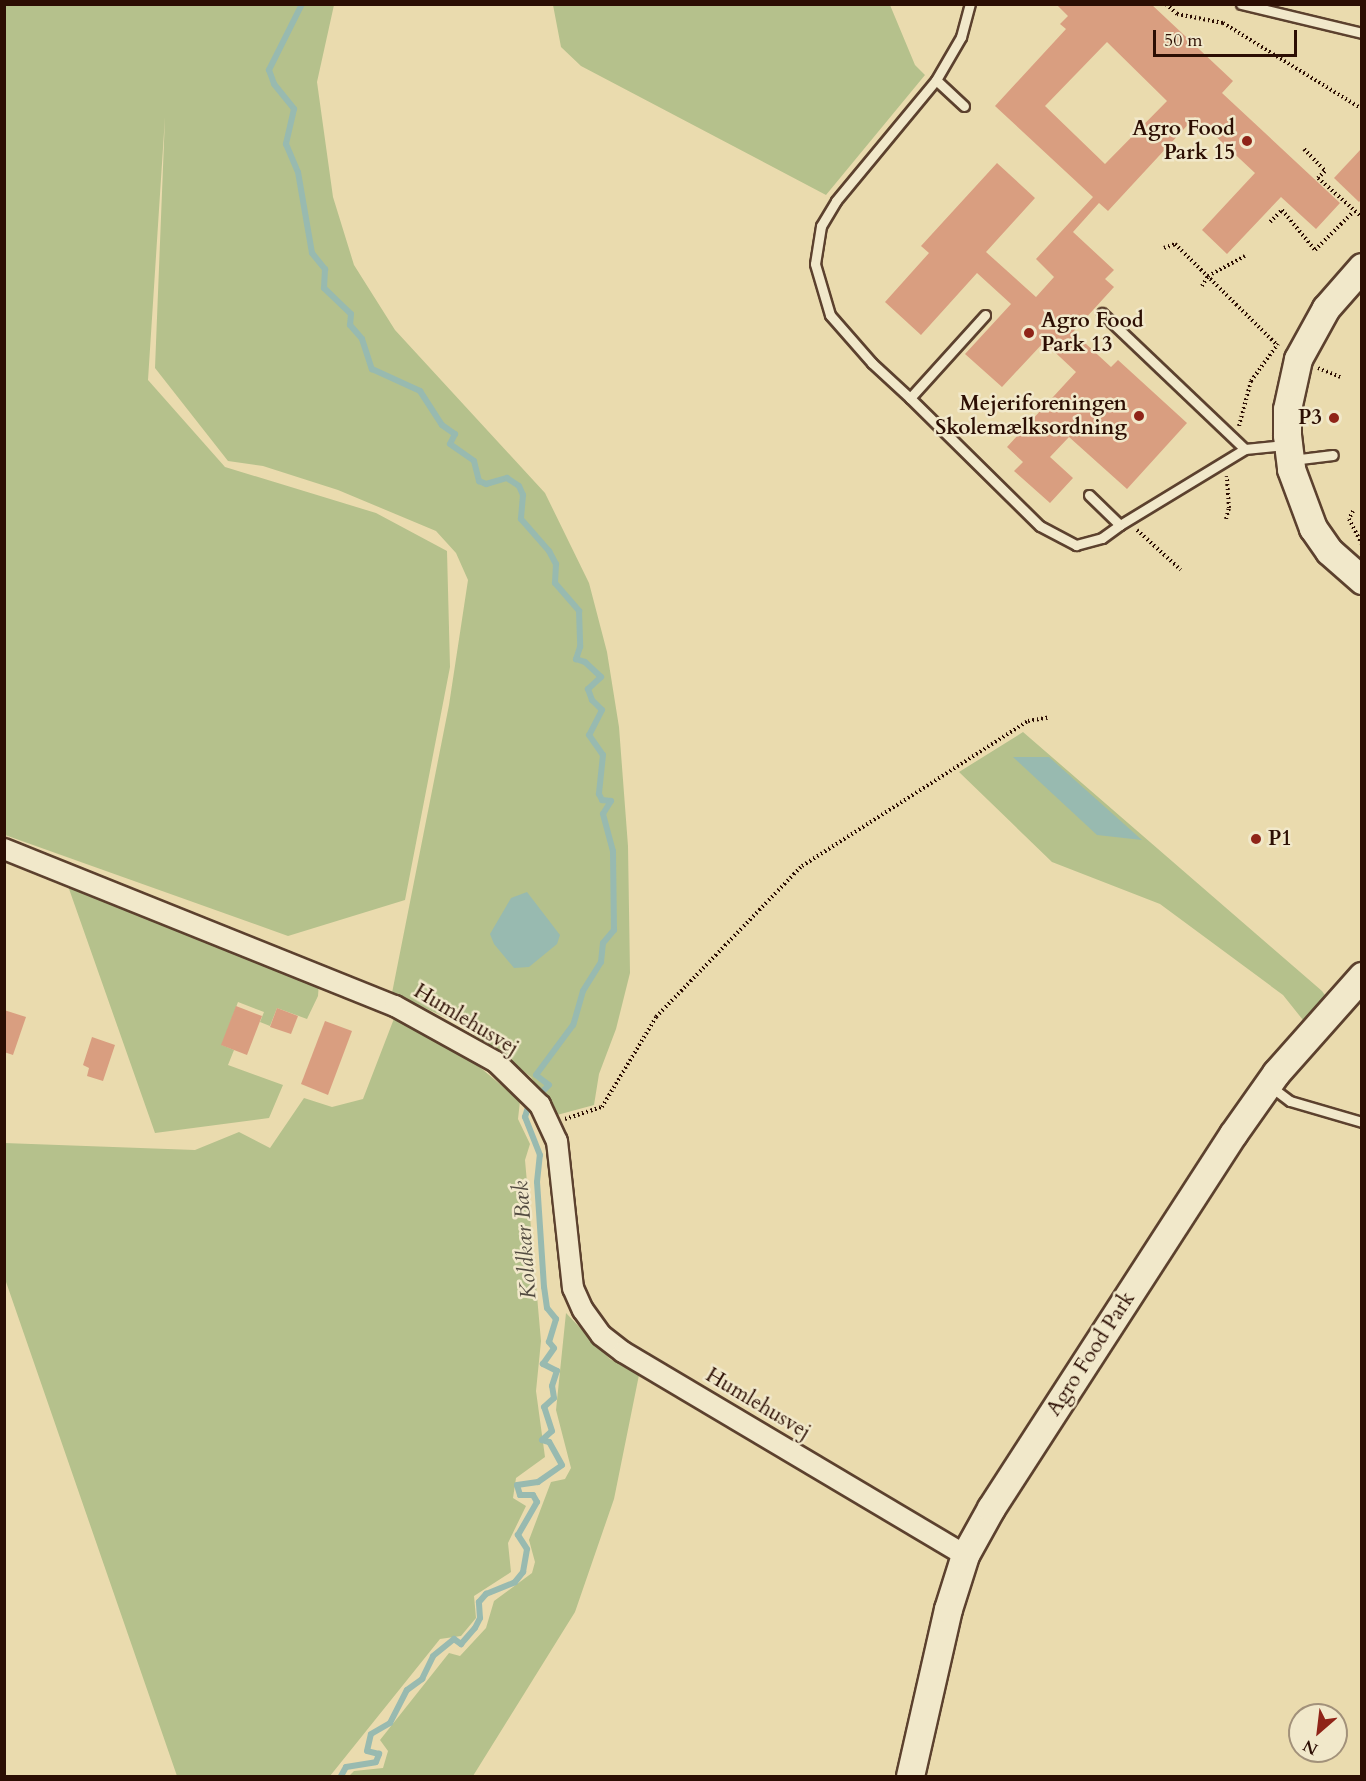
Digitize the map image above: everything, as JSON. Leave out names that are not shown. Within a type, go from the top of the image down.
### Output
[{"type":"street","points":[[1362,267],[1288,352],[1287,409],[1289,453],[1313,528],[1329,551],[1362,580]]},
{"type":"street","name":"Humlehusvej","points":[[4,849],[232,939],[440,1028],[515,1078],[550,1124],[562,1163],[573,1288],[583,1310],[601,1335],[623,1352],[965,1555]]},
{"type":"street","name":"Agro Food Park","points":[[910,1776],[948,1610],[965,1555],[991,1508],[1268,1084],[1362,975]]},
{"type":"lane","points":[[970,4],[961,37],[936,80],[836,201],[821,226],[815,264],[830,315],[872,363],[1040,526],[1076,545],[1102,538],[1123,522],[1245,449],[1333,455]]},
{"type":"lane","points":[[1241,4],[1362,33]]},
{"type":"lane","points":[[936,80],[964,106]]},
{"type":"lane","points":[[1102,313],[1245,449]]},
{"type":"lane","points":[[910,398],[985,315]]},
{"type":"lane","points":[[1089,495],[1123,522]]},
{"type":"lane","points":[[1268,1084],[1290,1101],[1362,1122]]},
{"type":"path","points":[[1166,4],[1177,14],[1223,23],[1362,109]]},
{"type":"path","points":[[1304,149],[1325,171],[1318,178],[1353,212],[1362,217]]},
{"type":"path","points":[[1270,222],[1282,210],[1315,250],[1353,212]]},
{"type":"path","points":[[1164,248],[1175,244],[1288,352]]},
{"type":"path","points":[[1202,286],[1208,276],[1245,256]]},
{"type":"path","points":[[1244,322],[1249,317]]},
{"type":"path","points":[[1282,338],[1288,352]]},
{"type":"path","points":[[1234,439],[1251,381],[1288,352]]},
{"type":"path","points":[[1226,519],[1229,508],[1227,460]]},
{"type":"path","points":[[1353,511],[1349,519],[1362,544]]},
{"type":"path","points":[[1123,522],[1181,570]]},
{"type":"path","points":[[550,1124],[602,1107],[656,1017],[802,866],[1028,721],[1050,717]]},
{"type":"green space","points":[[5,5],[334,5],[317,82],[333,197],[354,265],[395,330],[545,493],[589,583],[607,652],[619,727],[628,846],[630,973],[616,1029],[599,1074],[594,1105],[557,1115],[531,1077],[462,1025],[392,993],[449,705],[468,580],[456,553],[436,531],[338,490],[263,466],[228,461],[155,368],[165,117],[148,380],[225,467],[376,513],[447,551],[450,667],[405,900],[288,936],[5,835]]},
{"type":"green space","points":[[553,5],[890,5],[915,65],[925,75],[826,195],[581,66],[561,47]]},
{"type":"green space","points":[[1023,732],[1322,991],[1327,998],[1313,1015],[1303,1020],[1283,995],[1160,904],[1052,862],[959,772]]},
{"type":"green space","points":[[68,886],[319,982],[318,996],[307,1019],[277,1008],[270,1026],[260,1022],[264,1012],[238,1002],[222,1045],[234,1050],[228,1065],[283,1085],[269,1118],[155,1133]]},
{"type":"green space","points":[[395,1016],[451,1043],[520,1101],[518,1119],[530,1144],[525,1160],[541,1341],[536,1391],[545,1457],[516,1478],[513,1498],[526,1506],[508,1543],[511,1572],[474,1596],[476,1618],[461,1636],[440,1639],[330,1776],[177,1776],[5,1279],[4,1143],[195,1150],[239,1132],[270,1148],[304,1098],[332,1107],[363,1099]]},
{"type":"green space","points":[[566,1313],[610,1359],[639,1375],[614,1499],[575,1612],[473,1776],[349,1776],[354,1771],[383,1768],[388,1751],[380,1740],[449,1653],[460,1656],[486,1628],[494,1601],[532,1573],[535,1562],[529,1540],[551,1482],[565,1479],[571,1468],[556,1410]]},
{"type":"water","points":[[1013,757],[1049,757],[1142,840],[1097,835]]},
{"type":"water","points":[[527,892],[560,935],[557,944],[529,967],[514,968],[494,944],[490,934],[511,898]]},
{"type":"building","points":[[1056,4],[1151,4],[1233,81],[1222,93],[1340,203],[1316,229],[1281,197],[1227,254],[1202,230],[1255,173],[1195,117],[1108,211],[1099,203],[1073,232],[1114,270],[1105,279],[1114,287],[1073,332],[1111,367],[1118,360],[1187,423],[1127,489],[1069,437],[1050,457],[1073,478],[1050,503],[1014,471],[1023,462],[1007,447],[1076,372],[1044,342],[1002,387],[965,354],[1011,304],[977,273],[921,335],[885,302],[929,253],[921,246],[997,163],[1035,198],[986,252],[1036,297],[1054,277],[1036,259],[1093,197],[995,106],[1066,29],[1060,24],[1068,16]],"holes":[[[1107,42],[1167,101],[1105,164],[1045,106]]]},
{"type":"building","points":[[1362,148],[1362,199],[1359,202],[1334,178]]},
{"type":"building","points":[[236,1006],[262,1016],[247,1055],[221,1045]]},
{"type":"building","points":[[277,1008],[298,1016],[291,1034],[270,1027]]},
{"type":"building","points":[[4,1010],[26,1017],[13,1055],[4,1052]]},
{"type":"building","points":[[325,1021],[352,1031],[328,1095],[301,1084]]},
{"type":"building","points":[[92,1037],[115,1045],[103,1081],[87,1076],[89,1068],[83,1065]]},
{"type":"waterway","name":"Koldkær Bæk","points":[[302,4],[269,70],[274,84],[294,109],[286,144],[298,172],[312,253],[325,269],[324,288],[351,314],[350,325],[362,339],[372,369],[420,391],[442,425],[455,434],[450,444],[474,461],[479,481],[486,484],[507,478],[519,486],[523,495],[521,519],[549,551],[556,564],[555,583],[579,611],[580,647],[576,659],[585,662],[601,677],[588,689],[592,700],[602,710],[589,735],[603,755],[599,794],[602,800],[611,801],[603,814],[613,851],[614,930],[603,943],[601,962],[583,991],[573,1025],[536,1075],[549,1085],[544,1090]]},
{"type":"waterway","name":"Koldkær Bæk","points":[[341,1776],[346,1767],[376,1762],[379,1754],[367,1751],[371,1734],[390,1723],[407,1690],[422,1679],[433,1656],[454,1639],[461,1644],[475,1628],[480,1618],[479,1602],[486,1594],[515,1582],[523,1572],[527,1549],[518,1535],[537,1502],[533,1495],[520,1495],[517,1485],[538,1482],[562,1465],[549,1442],[542,1440],[552,1431],[544,1407],[554,1398],[552,1386],[557,1371],[543,1364],[554,1348],[549,1342],[556,1319],[547,1308],[544,1287],[537,1182],[540,1155],[525,1117],[528,1107]]},
{"type":"place","name":"Agro Food Park 15","points":[[1247,141]]},
{"type":"place","name":"Agro Food Park 13","points":[[1029,333]]},
{"type":"place","name":"Mejeriforeningen Skolemælksordning","points":[[1139,416]]},
{"type":"place","name":"P3","points":[[1334,418]]},
{"type":"place","name":"P1","points":[[1256,839]]}]
